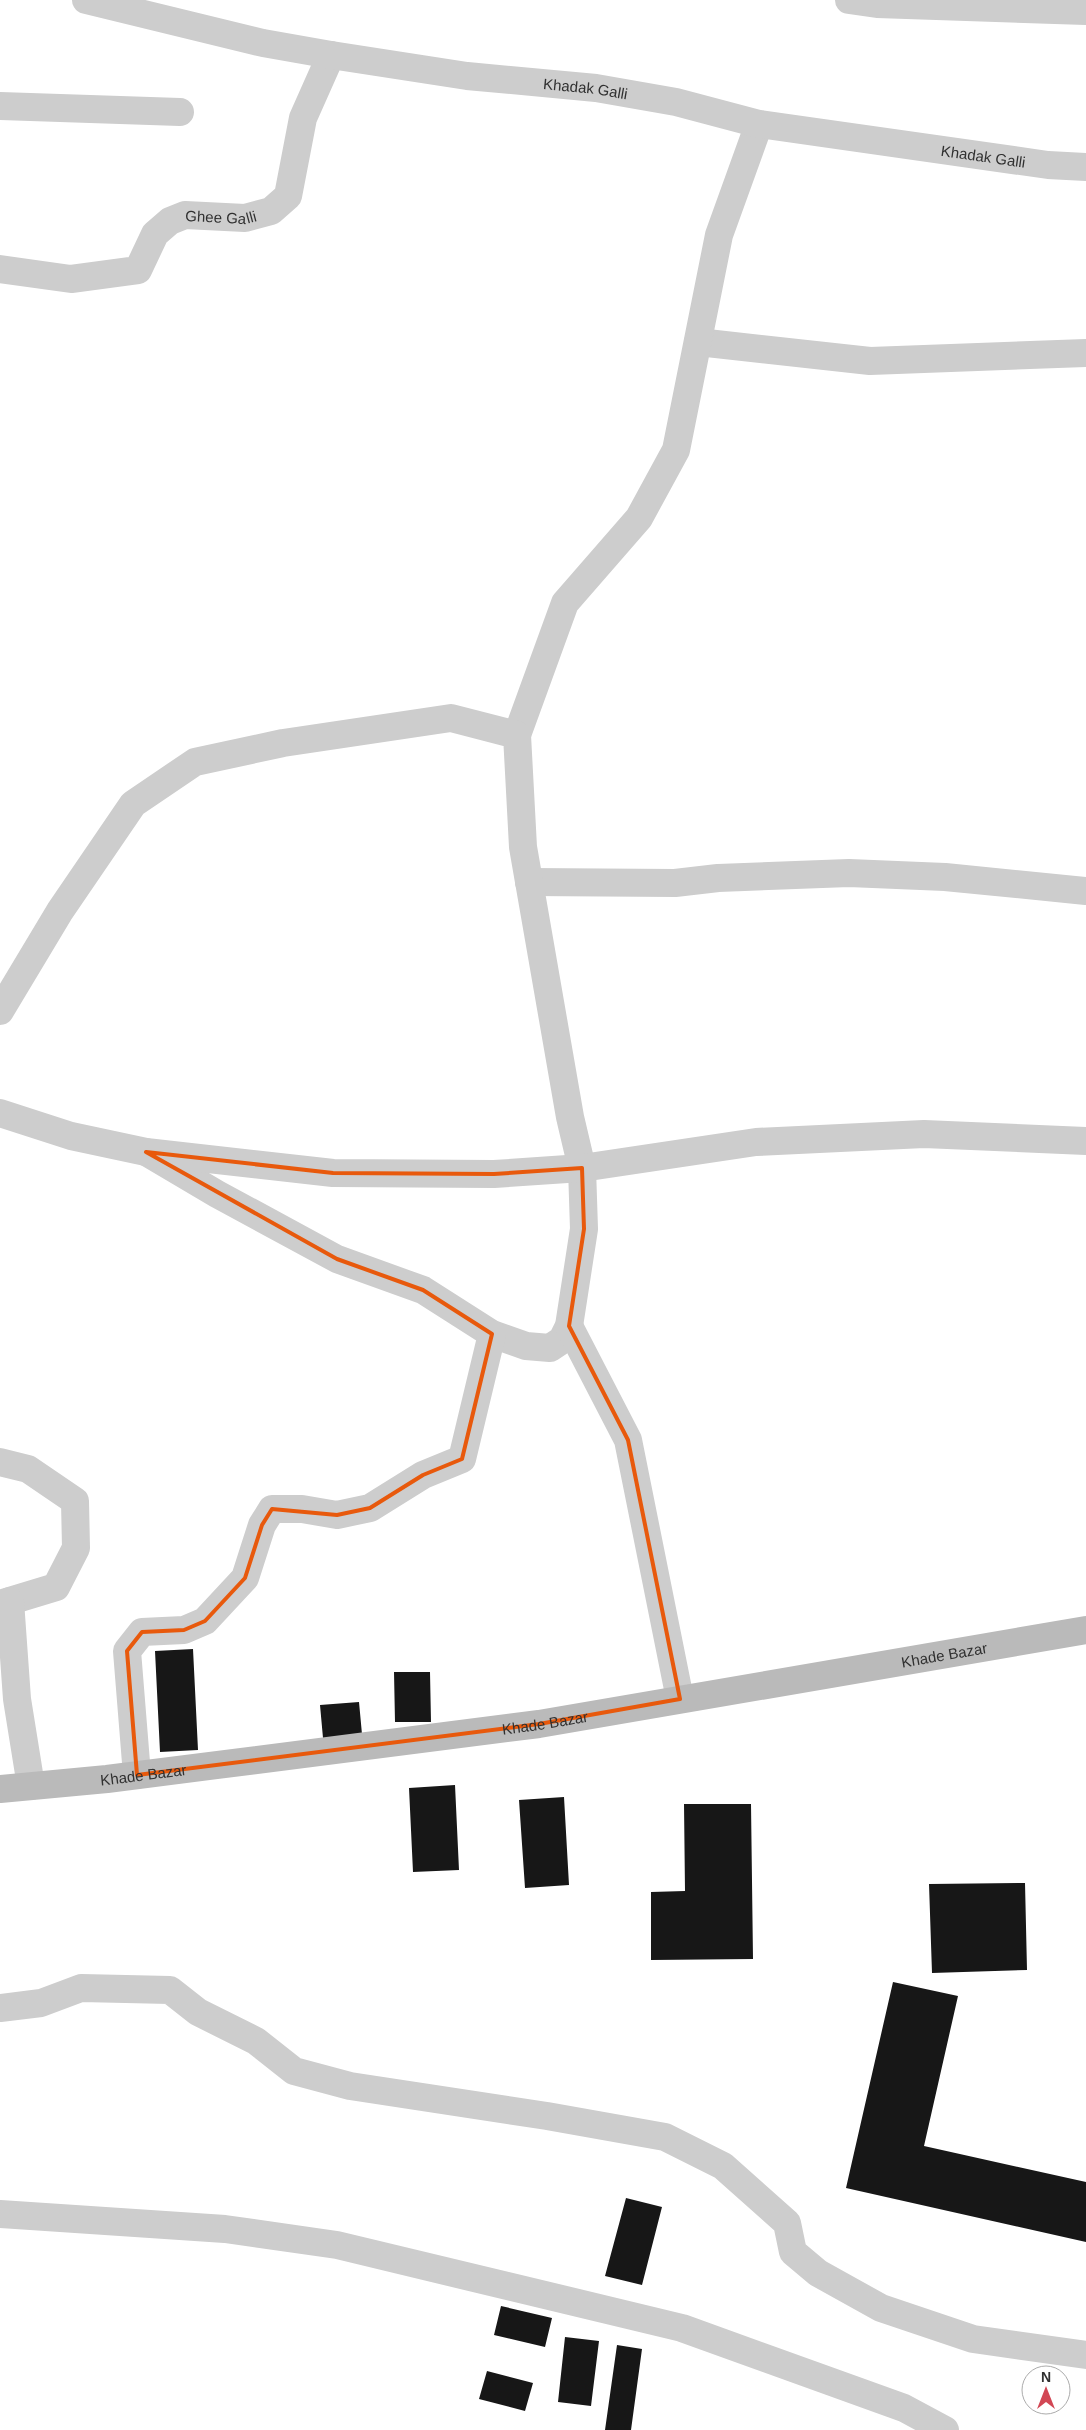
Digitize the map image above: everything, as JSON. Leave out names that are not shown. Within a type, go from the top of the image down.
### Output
[{"type":"main road","name":"Khade Bazar","points":[[0,1789],[137,1775],[539,1724],[1086,1630]]},
{"type":"street","name":"Khadak Galli","points":[[86,0],[263,43],[331,55],[467,76],[596,88],[676,102],[759,124],[1048,165],[1086,167]]},
{"type":"street","points":[[849,0],[877,4],[1086,11]]},
{"type":"street","name":"Ghee Galli","points":[[0,269],[71,280],[138,270],[155,234],[170,221],[185,214],[245,218],[271,211],[288,196],[303,118],[331,55]]},
{"type":"street","points":[[0,106],[180,112]]},
{"type":"street","points":[[146,1152],[217,1194],[337,1259],[423,1290],[492,1334],[526,1346],[550,1348],[562,1340],[569,1326],[584,1229],[582,1168],[570,1117],[523,847],[517,735],[565,604],[639,518],[676,450],[720,235],[759,124]]},
{"type":"street","points":[[698,342],[870,361],[1086,353]]},
{"type":"street","points":[[0,1010],[60,911],[133,804],[195,762],[282,744],[451,718],[517,735]]},
{"type":"street","points":[[529,882],[675,883],[718,878],[849,873],[945,877],[1086,891]]},
{"type":"street","points":[[0,1112],[71,1136],[146,1152],[333,1173],[494,1174],[582,1168],[756,1142],[924,1134],[1086,1141]]},
{"type":"street","points":[[569,1326],[628,1440],[680,1699]]},
{"type":"street","points":[[137,1775],[127,1650],[142,1632],[184,1630],[205,1621],[245,1578],[262,1525],[272,1509],[302,1509],[337,1515],[370,1508],[423,1475],[462,1459],[492,1334]]},
{"type":"street","points":[[0,1462],[28,1469],[75,1502],[76,1548],[56,1587],[5,1602],[17,1699],[31,1786]]},
{"type":"street","points":[[0,2008],[41,2003],[81,1988],[170,1990],[198,2012],[256,2041],[294,2071],[350,2086],[547,2116],[665,2137],[723,2166],[787,2223],[793,2252],[818,2273],[881,2308],[972,2339],[1086,2355]]},
{"type":"street","points":[[0,2214],[225,2229],[337,2245],[682,2328],[904,2408],[945,2430]]},
{"type":"highlighted area","points":[[146,1152],[333,1173],[494,1174],[582,1168],[584,1229],[569,1326],[628,1440],[680,1699],[539,1724],[137,1775],[127,1651],[142,1632],[184,1630],[205,1621],[245,1578],[262,1525],[272,1509],[337,1515],[370,1508],[423,1475],[462,1459],[492,1334],[423,1290],[337,1259]]},
{"type":"building","points":[[193,1649],[198,1750],[160,1752],[155,1651]]},
{"type":"building","points":[[394,1672],[430,1672],[431,1722],[395,1722]]},
{"type":"building","points":[[359,1702],[363,1745],[324,1749],[320,1705]]},
{"type":"building","points":[[455,1785],[459,1870],[413,1872],[409,1788]]},
{"type":"building","points":[[564,1797],[569,1885],[525,1888],[519,1800]]},
{"type":"building","points":[[684,1804],[751,1804],[753,1959],[651,1960],[651,1892],[685,1891]]},
{"type":"building","points":[[1025,1883],[1027,1970],[932,1973],[929,1884]]},
{"type":"building","points":[[893,1982],[958,1996],[924,2146],[1086,2182],[1086,2242],[846,2188]]},
{"type":"building","points":[[626,2198],[662,2207],[642,2285],[605,2276]]},
{"type":"building","points":[[501,2306],[552,2318],[545,2347],[494,2335]]},
{"type":"building","points":[[565,2337],[599,2341],[591,2406],[558,2402]]},
{"type":"building","points":[[617,2345],[642,2349],[631,2430],[605,2430]]},
{"type":"building","points":[[487,2371],[533,2383],[525,2411],[479,2399]]}]
